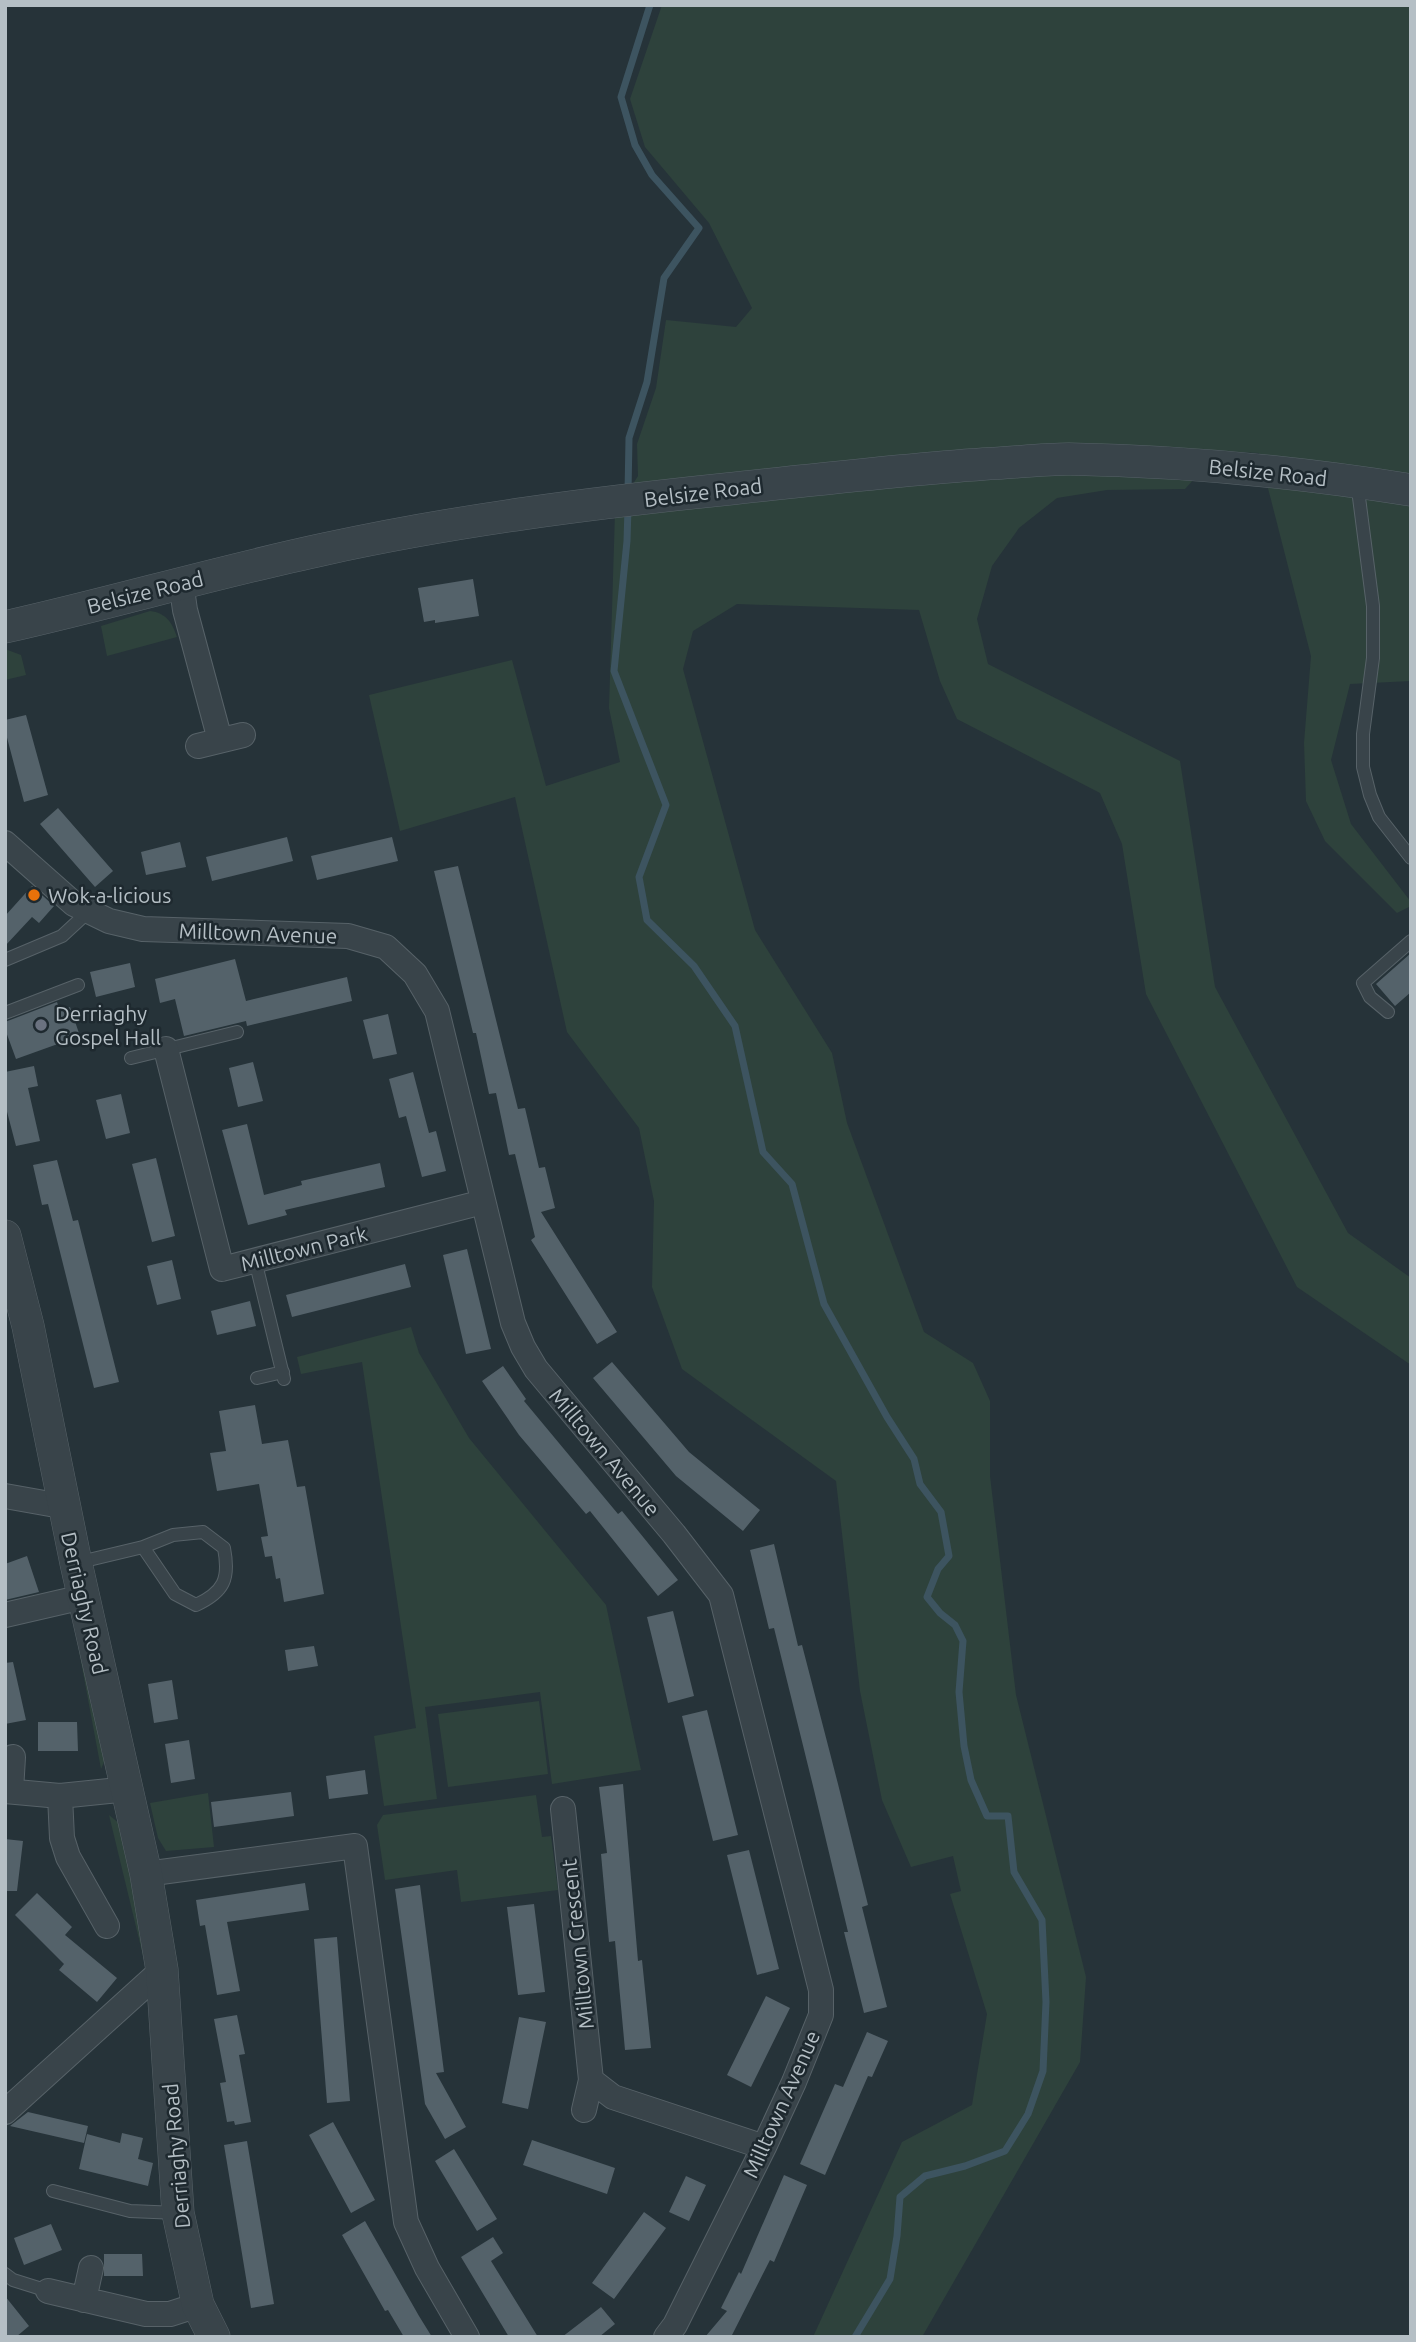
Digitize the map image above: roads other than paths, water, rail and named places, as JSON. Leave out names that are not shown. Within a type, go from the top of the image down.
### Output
[{"type":"street","name":"Belsize Road","points":[[5,627],[181,582],[420,530],[669,495],[946,467],[1067,459],[1224,467],[1411,490]]},
{"type":"street","points":[[181,582],[185,610],[220,740]]},
{"type":"street","name":"Milltown Avenue","points":[[5,843],[74,904],[109,921],[143,929],[348,936],[386,947],[415,974],[437,1011],[513,1323],[523,1347],[536,1369],[674,1534],[721,1595],[821,1990],[821,2014],[764,2147],[675,2325],[666,2337]]},
{"type":"street","name":"Milltown Park","points":[[166,1049],[222,1269],[483,1202]]},
{"type":"street","name":"Derriaghy Road","points":[[5,1236],[146,1874],[162,1970],[178,2213],[198,2305],[214,2337]]},
{"type":"street","points":[[5,1496],[50,1504],[63,1503]]},
{"type":"street","points":[[5,1615],[83,1597]]},
{"type":"street","points":[[13,1757],[8,1791],[60,1797],[128,1789]]},
{"type":"street","points":[[60,1797],[62,1838],[68,1857],[107,1926]]},
{"type":"street","name":"Milltown Crescent","points":[[563,1809],[591,2080],[584,2110]]},
{"type":"street","points":[[146,1874],[355,1846],[406,2222],[427,2268],[467,2337]]},
{"type":"street","points":[[5,2112],[162,1970]]},
{"type":"street","points":[[591,2080],[613,2097],[764,2147]]},
{"type":"street","points":[[84,2300],[92,2268]]},
{"type":"street","points":[[48,2291],[146,2314],[170,2314],[198,2305]]},
{"type":"lane","points":[[1357,482],[1373,606],[1373,657],[1363,734],[1363,768],[1379,817],[1411,858]]},
{"type":"lane","points":[[5,960],[62,936],[88,912]]},
{"type":"lane","points":[[1388,1012],[1370,997],[1363,983],[1411,942]]},
{"type":"lane","points":[[5,1013],[78,985]]},
{"type":"lane","points":[[131,1058],[237,1032]]},
{"type":"lane","points":[[254,1260],[284,1376],[257,1378]]},
{"type":"lane","points":[[76,1563],[143,1547],[173,1535],[203,1532],[224,1548],[226,1578],[214,1597],[196,1605],[175,1594],[143,1547]]},
{"type":"lane","points":[[53,2191],[130,2211],[178,2213]]},
{"type":"lane","points":[[5,2274],[13,2280],[48,2291]]},
{"type":"waterway","points":[[628,493],[629,438],[647,382],[664,278],[699,228],[652,175],[635,145],[621,97],[650,5]]},
{"type":"waterway","points":[[628,508],[614,671],[666,805],[639,877],[647,920],[694,966],[735,1026],[763,1152],[792,1184],[824,1304],[887,1417],[914,1459],[920,1484],[941,1512],[949,1556],[938,1569],[927,1597],[940,1613],[955,1625],[963,1641],[959,1692],[964,1746],[971,1780],[987,1816],[1008,1816],[1014,1872],[1042,1920],[1046,2002],[1043,2071],[1028,2114],[1005,2151],[965,2166],[925,2176],[900,2197],[890,2279],[855,2337]]},
{"type":"place","name":"Wok-a-licious","points":[[34,895]]},
{"type":"place","name":"Derriaghy Gospel Hall","points":[[41,1025]]}]
